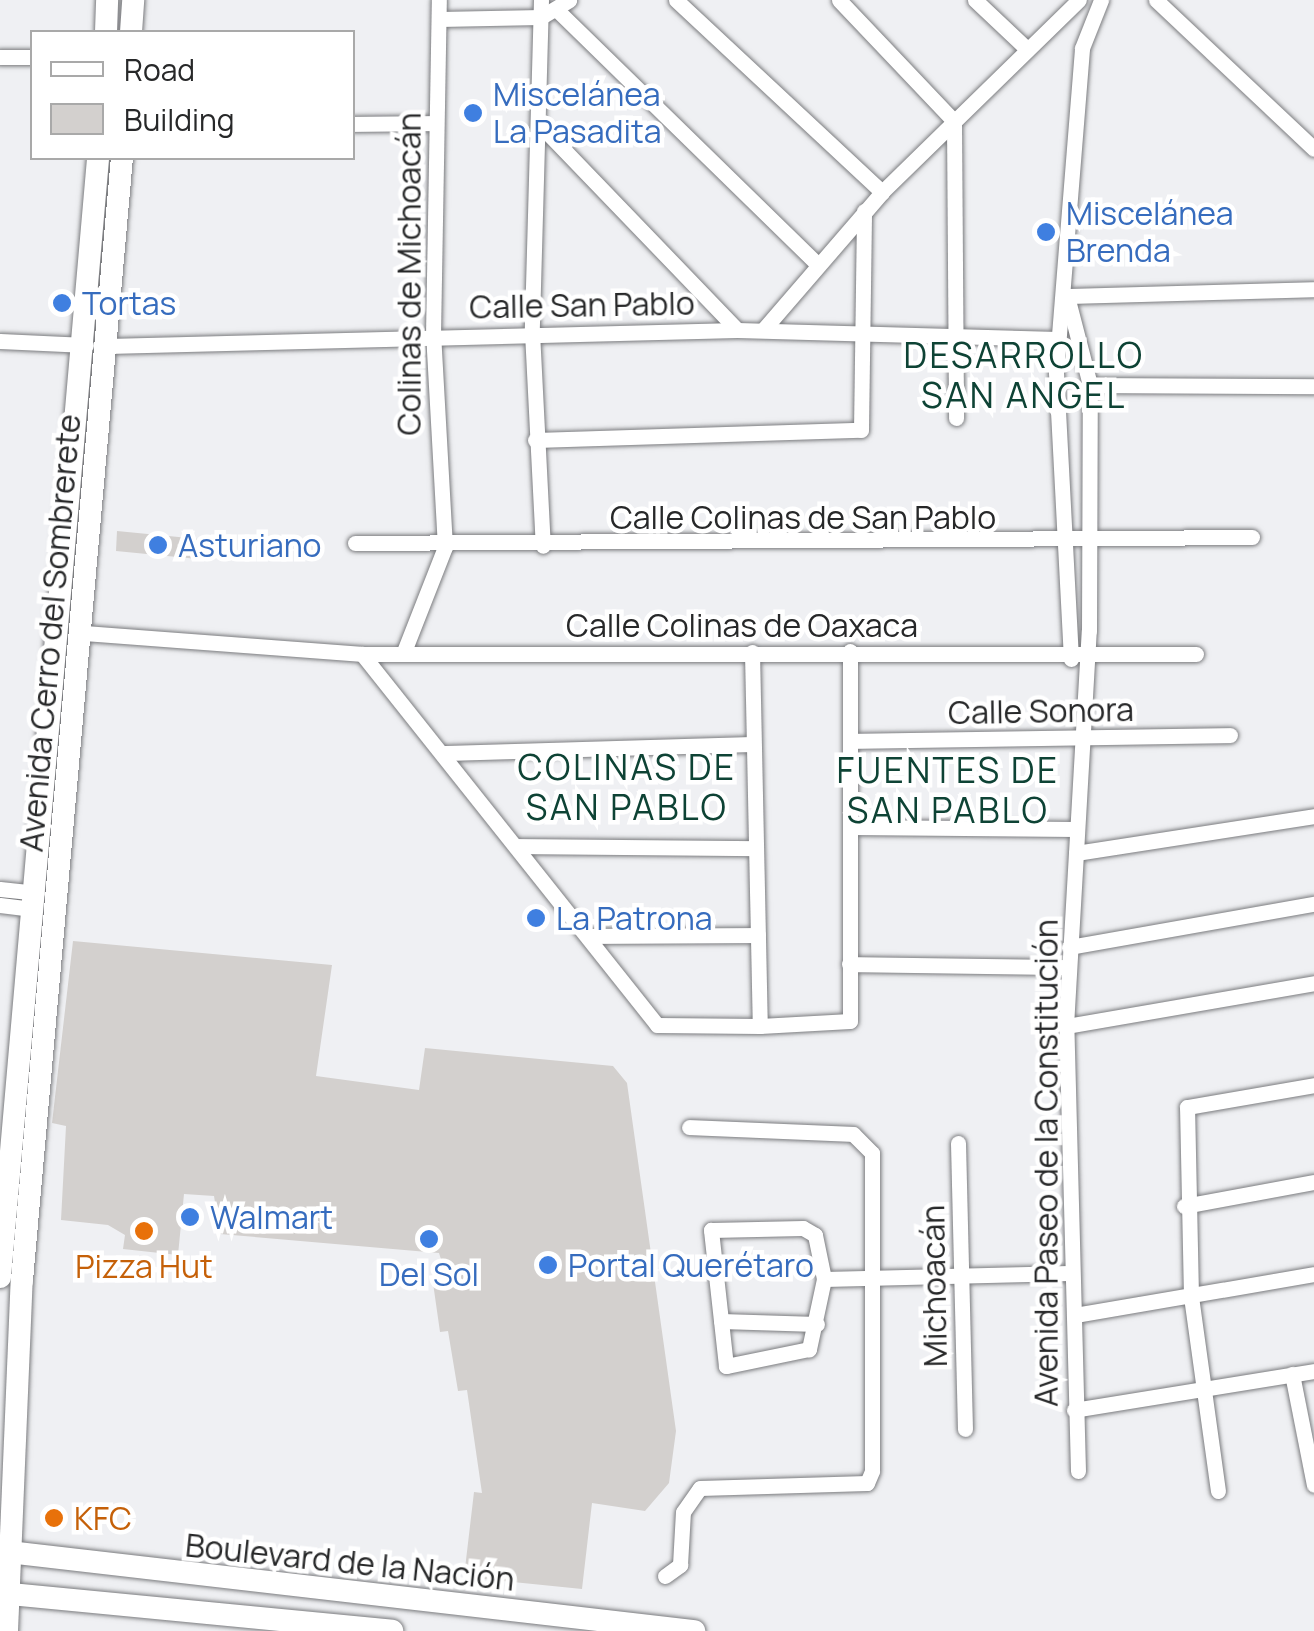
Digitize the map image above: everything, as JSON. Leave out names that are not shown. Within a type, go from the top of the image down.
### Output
[{"type":"main road","points":[[106,30],[108,0]]},
{"type":"main road","points":[[131,30],[133,0]]},
{"type":"main road","name":"Avenida Cerro del Sombrerete","points":[[6,1631],[4,1552],[22,1280],[85,633],[97,346],[98,160]]},
{"type":"main road","name":"Avenida Cerro del Sombrerete","points":[[0,1277],[36,901],[97,346],[122,160]]},
{"type":"main road","name":"Boulevard de la Nación","points":[[4,1552],[694,1631]]},
{"type":"main road","name":"Boulevard de la Nación","points":[[4,1593],[392,1631]]},
{"type":"street","name":"Colinas de Michoacán","points":[[439,0],[433,335],[445,548]]},
{"type":"street","points":[[541,0],[556,10],[818,266]]},
{"type":"street","points":[[676,0],[882,192]]},
{"type":"street","points":[[839,0],[954,120],[956,418]]},
{"type":"street","points":[[975,0],[1026,50]]},
{"type":"street","points":[[762,330],[882,192],[1080,0]]},
{"type":"street","points":[[1080,675],[1069,654],[1059,544],[1058,339],[1067,296],[1082,48],[1101,0]]},
{"type":"street","points":[[1156,0],[1314,150]]},
{"type":"street","points":[[439,19],[556,10]]},
{"type":"street","points":[[543,546],[532,332],[541,126],[556,10]]},
{"type":"street","points":[[0,58],[30,57]]},
{"type":"street","points":[[355,124],[434,123]]},
{"type":"street","points":[[541,126],[737,330]]},
{"type":"street","points":[[535,440],[862,430],[867,334],[864,211]]},
{"type":"street","points":[[1067,296],[1314,289]]},
{"type":"street","points":[[1067,296],[1090,385],[1088,653]]},
{"type":"street","name":"Calle San Pablo","points":[[0,341],[97,346],[532,332],[737,330],[1058,339]]},
{"type":"street","points":[[1090,385],[1314,386]]},
{"type":"street","name":"Calle Colinas de San Pablo","points":[[355,543],[445,548],[1087,544],[1252,537]]},
{"type":"street","points":[[403,654],[445,548]]},
{"type":"street","name":"Calle Colinas de Oaxaca","points":[[85,633],[362,654],[850,650],[1196,654]]},
{"type":"street","points":[[362,654],[445,752],[657,1025],[760,1026],[850,1021],[850,650]]},
{"type":"street","points":[[752,652],[760,1026]]},
{"type":"street","name":"Avenida Paseo de la Constitución","points":[[1078,1471],[1066,1026],[1076,853],[1080,675],[1088,653]]},
{"type":"street","name":"Calle Sonora","points":[[852,741],[1230,735]]},
{"type":"street","points":[[445,752],[753,744]]},
{"type":"street","points":[[1076,853],[1314,816]]},
{"type":"street","points":[[850,827],[1076,829]]},
{"type":"street","points":[[518,846],[755,848]]},
{"type":"street","points":[[0,889],[36,901]]},
{"type":"street","points":[[0,905],[36,901]]},
{"type":"street","points":[[1068,947],[1314,904]]},
{"type":"street","points":[[588,936],[758,934]]},
{"type":"street","points":[[849,964],[1068,967]]},
{"type":"street","points":[[1066,1026],[1314,982]]},
{"type":"street","points":[[1218,1491],[1191,1296],[1184,1206],[1187,1107],[1314,1085]]},
{"type":"street","points":[[666,1576],[680,1565],[683,1512],[700,1488],[867,1483],[869,1280],[865,1141],[689,1128]]},
{"type":"street","name":"Michoacán","points":[[958,1143],[964,1429]]},
{"type":"street","points":[[1184,1206],[1314,1182]]},
{"type":"street","points":[[802,1228],[816,1235],[824,1278],[816,1324],[802,1353],[733,1367],[722,1321],[711,1230],[802,1228]]},
{"type":"street","points":[[824,1278],[1070,1273]]},
{"type":"street","points":[[1075,1315],[1314,1274]]},
{"type":"street","points":[[722,1321],[816,1324]]},
{"type":"street","points":[[1074,1410],[1314,1370]]},
{"type":"street","points":[[1292,1374],[1314,1486]]},
{"type":"building","name":"Asturiano","points":[[117,531],[199,539],[198,559],[116,551]]},
{"type":"building","name":"Portal Querétaro","points":[[73,941],[332,965],[316,1076],[419,1090],[425,1048],[613,1066],[627,1083],[676,1431],[669,1483],[645,1511],[592,1503],[582,1589],[464,1577],[474,1492],[482,1493],[467,1390],[458,1391],[448,1331],[440,1332],[432,1276],[446,1275],[439,1253],[220,1234],[214,1196],[184,1194],[178,1255],[123,1249],[125,1235],[108,1225],[61,1220],[66,1126],[52,1123]]},
{"type":"place","name":"Miscelánea La Pasadita","points":[[473,113]]},
{"type":"place","name":"Miscelánea Brenda","points":[[1046,232]]},
{"type":"place","name":"Tortas","points":[[62,303]]},
{"type":"place","name":"Asturiano","points":[[158,545]]},
{"type":"place","name":"La Patrona","points":[[536,918]]},
{"type":"place","name":"Walmart","points":[[190,1217]]},
{"type":"place","name":"Pizza Hut","points":[[144,1231]]},
{"type":"place","name":"Del Sol","points":[[429,1239]]},
{"type":"place","name":"Portal Querétaro","points":[[548,1265]]},
{"type":"place","name":"KFC","points":[[54,1518]]},
{"type":"district","name":"DESARROLLO SAN ANGEL","points":[[1024,375]]},
{"type":"district","name":"COLINAS DE SAN PABLO","points":[[627,787]]},
{"type":"district","name":"FUENTES DE SAN PABLO","points":[[948,790]]}]
